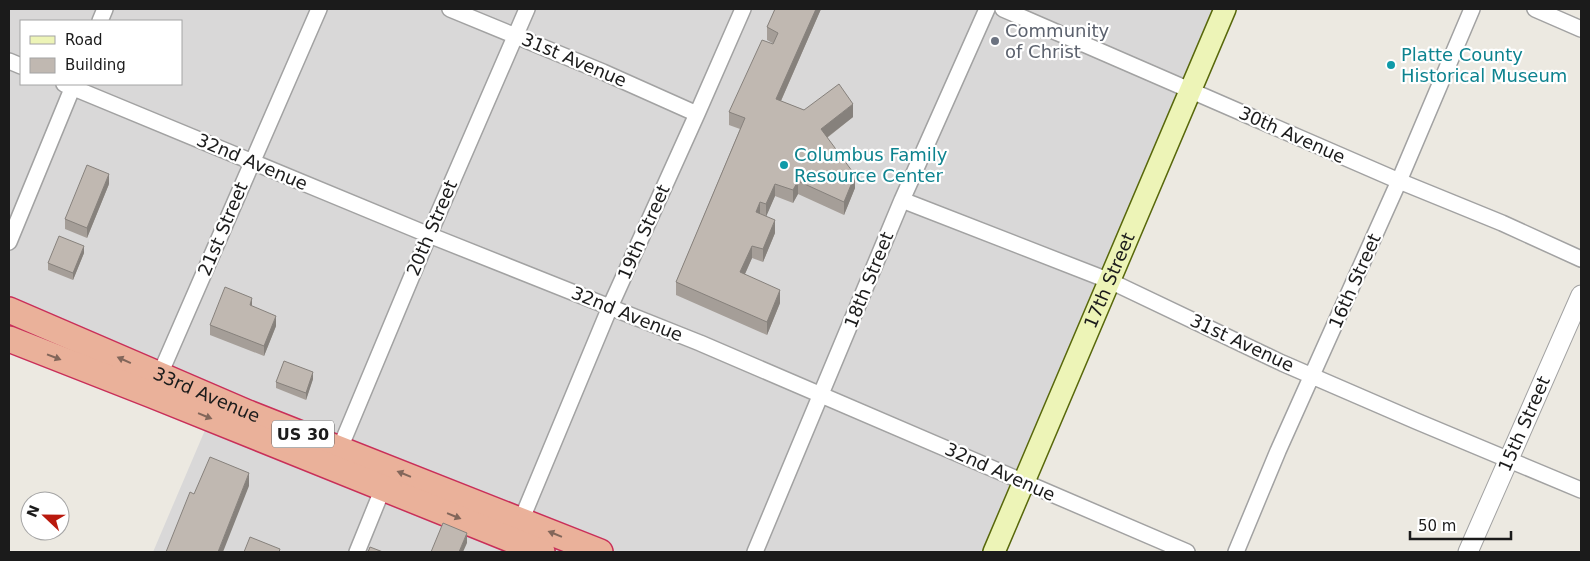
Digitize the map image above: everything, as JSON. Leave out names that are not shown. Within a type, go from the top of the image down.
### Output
[{"type":"highway","name":"33rd Avenue","points":[[9,310],[156,385],[383,488],[517,530],[591,550]]},
{"type":"highway","name":"33rd Avenue","points":[[9,339],[248,413],[340,448],[517,530],[542,552]]},
{"type":"main road","name":"17th Street","points":[[994,552],[1225,9]]},
{"type":"street","name":"21st Street","points":[[156,385],[319,9]]},
{"type":"street","name":"31st Avenue","points":[[450,9],[603,72],[697,114]]},
{"type":"street","name":"20th Street","points":[[340,448],[429,235],[527,9]]},
{"type":"street","name":"19th Street","points":[[517,530],[610,307],[743,9]]},
{"type":"street","name":"18th Street","points":[[756,552],[902,200],[986,9]]},
{"type":"street","name":"30th Avenue","points":[[1004,9],[1581,258]]},
{"type":"street","name":"16th Street","points":[[1236,552],[1399,181],[1472,9]]},
{"type":"street","points":[[1535,9],[1581,29]]},
{"type":"street","name":"32nd Avenue","points":[[70,85],[252,163],[700,343],[1187,552]]},
{"type":"street","points":[[9,242],[70,85]]},
{"type":"street","name":"31st Avenue","points":[[902,200],[1110,281],[1312,376],[1581,490]]},
{"type":"street","name":"15th Street","points":[[1468,552],[1581,295]]},
{"type":"street","points":[[357,552],[383,488]]},
{"type":"shaded area","points":[[9,9],[1225,9],[994,552],[153,552],[214,409],[9,326]]},
{"type":"building","name":"Columbus Family Resource Center","points":[[775,9],[816,9],[776,99],[804,110],[839,84],[853,104],[821,129],[855,175],[844,202],[798,181],[793,190],[775,184],[766,204],[760,202],[756,212],[775,220],[763,249],[752,246],[740,272],[780,290],[767,322],[676,282],[745,118],[729,112],[762,40],[773,44],[778,33],[767,27]]},
{"type":"building","points":[[87,165],[109,174],[87,228],[65,219]]},
{"type":"building","points":[[59,236],[84,246],[73,273],[48,263]]},
{"type":"building","points":[[225,287],[252,298],[250,305],[276,316],[264,346],[210,325]]},
{"type":"building","points":[[284,361],[313,372],[306,393],[276,382]]},
{"type":"building","points":[[210,457],[249,473],[218,552],[166,552],[190,492],[194,494]]},
{"type":"building","points":[[443,523],[467,533],[459,552],[431,552]]},
{"type":"building","points":[[250,537],[280,549],[279,552],[244,552]]},
{"type":"building","points":[[370,547],[383,552],[368,552]]},
{"type":"place","name":"Community of Christ","points":[[995,41]]},
{"type":"place","name":"Platte County Historical Museum","points":[[1391,65]]},
{"type":"place","name":"Columbus Family Resource Center","points":[[784,165]]}]
